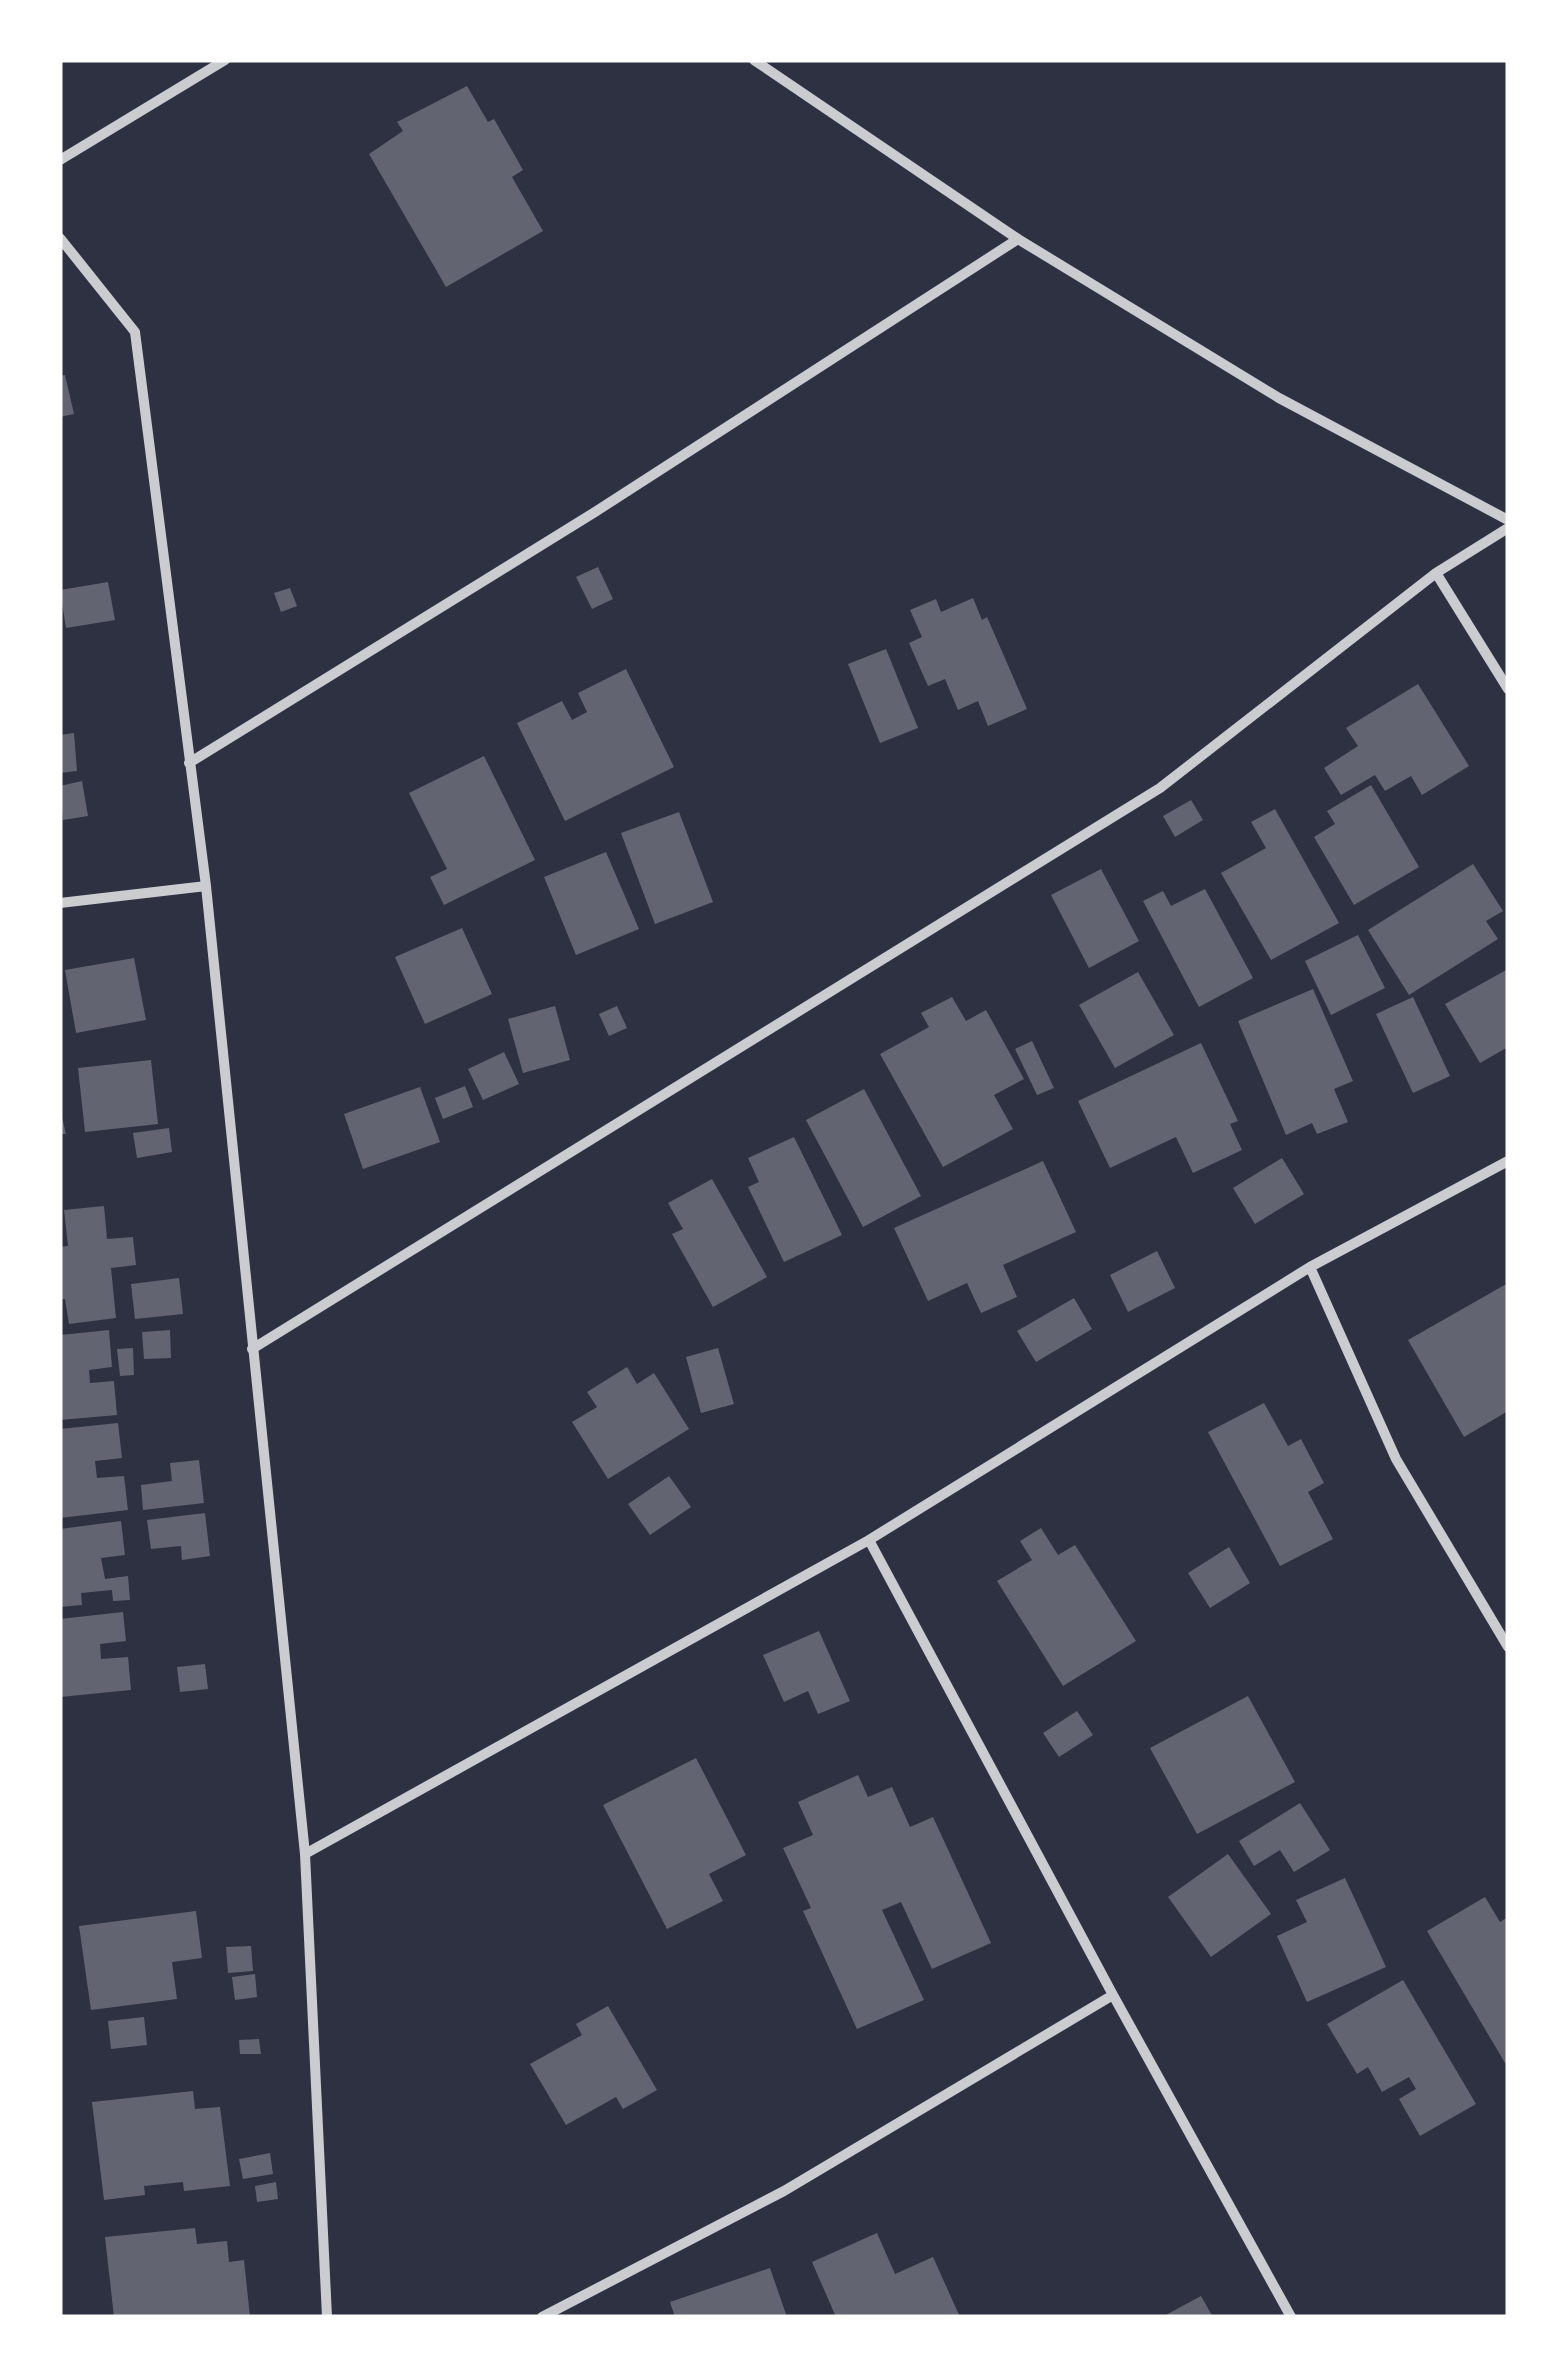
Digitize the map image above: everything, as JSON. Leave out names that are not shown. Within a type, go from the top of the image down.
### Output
[{"type":"street","points":[[60,160],[224,60]]},
{"type":"street","points":[[754,60],[1018,239],[1279,398],[1508,520]]},
{"type":"street","points":[[60,238],[135,332],[206,886],[305,1854],[326,2317]]},
{"type":"street","points":[[189,763],[596,512],[1018,239]]},
{"type":"street","points":[[252,1349],[1160,788],[1436,572],[1508,528]]},
{"type":"street","points":[[1436,572],[1508,689]]},
{"type":"street","points":[[60,904],[206,886]]},
{"type":"street","points":[[305,1854],[869,1540],[1310,1267],[1508,1161]]},
{"type":"street","points":[[1310,1267],[1396,1459],[1508,1647]]},
{"type":"street","points":[[869,1540],[1291,2317]]},
{"type":"street","points":[[542,2317],[784,2191],[1113,1995]]},
{"type":"building","points":[[467,86],[488,122],[494,119],[523,170],[512,177],[543,231],[446,287],[369,154],[403,131],[397,122]]},
{"type":"building","points":[[65,375],[74,414],[60,417],[60,376]]},
{"type":"building","points":[[598,567],[613,599],[592,609],[576,577]]},
{"type":"building","points":[[108,582],[115,620],[66,628],[60,590]]},
{"type":"building","points":[[290,588],[297,606],[281,612],[274,593]]},
{"type":"building","points":[[973,598],[982,620],[987,617],[1027,709],[988,726],[978,701],[958,710],[945,679],[928,686],[909,643],[922,637],[910,610],[936,599],[941,612]]},
{"type":"building","points":[[886,649],[918,728],[880,743],[848,664]]},
{"type":"building","points":[[626,669],[674,767],[565,821],[517,723],[562,701],[572,720],[587,712],[578,693]]},
{"type":"building","points":[[1418,684],[1469,766],[1422,795],[1411,776],[1385,791],[1375,775],[1341,795],[1324,768],[1358,746],[1346,728]]},
{"type":"building","points":[[74,733],[77,771],[60,773],[60,735]]},
{"type":"building","points":[[484,756],[535,860],[444,905],[430,877],[447,869],[409,793]]},
{"type":"building","points":[[82,781],[88,816],[63,820],[60,786]]},
{"type":"building","points":[[1371,785],[1419,867],[1354,905],[1314,837],[1335,824],[1327,811]]},
{"type":"building","points":[[1191,800],[1203,820],[1175,837],[1163,816]]},
{"type":"building","points":[[1275,809],[1339,923],[1271,960],[1221,873],[1266,848],[1251,822]]},
{"type":"building","points":[[679,812],[713,902],[655,924],[621,833]]},
{"type":"building","points":[[606,852],[639,929],[576,955],[544,877]]},
{"type":"building","points":[[1473,864],[1503,911],[1486,921],[1498,939],[1409,995],[1368,930]]},
{"type":"building","points":[[1101,869],[1139,941],[1089,968],[1051,895]]},
{"type":"building","points":[[1205,889],[1253,978],[1199,1007],[1143,901],[1163,891],[1171,906]]},
{"type":"building","points":[[462,928],[492,994],[425,1024],[395,957]]},
{"type":"building","points":[[1358,935],[1385,988],[1331,1015],[1305,961]]},
{"type":"building","points":[[134,958],[146,1020],[76,1033],[65,970]]},
{"type":"building","points":[[1508,969],[1508,1047],[1480,1063],[1445,1004]]},
{"type":"building","points":[[1138,972],[1174,1035],[1115,1068],[1079,1005]]},
{"type":"building","points":[[1313,989],[1353,1081],[1334,1089],[1348,1122],[1317,1134],[1312,1123],[1286,1135],[1238,1021]]},
{"type":"building","points":[[952,997],[966,1021],[986,1010],[1024,1079],[994,1095],[1013,1129],[943,1167],[880,1054],[929,1027],[921,1013]]},
{"type":"building","points":[[1413,997],[1450,1076],[1413,1093],[1376,1014]]},
{"type":"building","points":[[555,1006],[570,1060],[523,1073],[508,1019]]},
{"type":"building","points":[[617,1006],[627,1028],[609,1036],[599,1014]]},
{"type":"building","points":[[1032,1041],[1054,1088],[1037,1095],[1015,1049]]},
{"type":"building","points":[[1201,1043],[1238,1121],[1230,1124],[1242,1150],[1193,1173],[1176,1137],[1110,1168],[1078,1101]]},
{"type":"building","points":[[504,1052],[519,1084],[483,1100],[468,1069]]},
{"type":"building","points":[[151,1060],[158,1124],[85,1132],[78,1068]]},
{"type":"building","points":[[465,1086],[473,1107],[443,1119],[435,1098]]},
{"type":"building","points":[[420,1087],[440,1142],[363,1169],[344,1114]]},
{"type":"building","points":[[864,1089],[921,1196],[863,1227],[806,1120]]},
{"type":"building","points":[[60,1109],[66,1134],[60,1134]]},
{"type":"building","points":[[169,1128],[172,1152],[137,1158],[133,1133]]},
{"type":"building","points":[[794,1137],[842,1235],[784,1262],[748,1187],[759,1182],[748,1158]]},
{"type":"building","points":[[1282,1158],[1304,1194],[1255,1224],[1233,1188]]},
{"type":"building","points":[[1043,1161],[1076,1232],[1003,1265],[1017,1297],[981,1313],[967,1283],[928,1301],[894,1228]]},
{"type":"building","points":[[712,1179],[767,1277],[713,1307],[672,1234],[683,1229],[668,1203]]},
{"type":"building","points":[[104,1206],[107,1239],[133,1237],[136,1265],[111,1268],[116,1318],[69,1324],[65,1299],[60,1299],[60,1247],[68,1246],[64,1210]]},
{"type":"building","points":[[1157,1251],[1175,1288],[1128,1312],[1110,1275]]},
{"type":"building","points":[[179,1278],[183,1314],[135,1319],[131,1284]]},
{"type":"building","points":[[1508,1283],[1508,1411],[1464,1437],[1408,1340]]},
{"type":"building","points":[[1074,1298],[1092,1329],[1036,1362],[1017,1331]]},
{"type":"building","points":[[109,1330],[112,1367],[89,1370],[90,1383],[114,1381],[117,1415],[60,1420],[60,1335]]},
{"type":"building","points":[[170,1330],[171,1358],[144,1359],[142,1332]]},
{"type":"building","points":[[133,1348],[134,1375],[120,1376],[117,1349]]},
{"type":"building","points":[[718,1348],[734,1404],[701,1413],[686,1357]]},
{"type":"building","points":[[627,1367],[637,1384],[654,1373],[689,1429],[608,1479],[572,1422],[597,1407],[587,1392]]},
{"type":"building","points":[[1264,1403],[1288,1446],[1301,1439],[1324,1483],[1308,1492],[1333,1539],[1280,1566],[1208,1432]]},
{"type":"building","points":[[118,1423],[122,1458],[95,1461],[97,1478],[124,1476],[128,1510],[60,1518],[60,1429]]},
{"type":"building","points":[[199,1460],[204,1503],[143,1510],[141,1485],[172,1481],[170,1463]]},
{"type":"building","points":[[669,1476],[691,1507],[650,1535],[628,1504]]},
{"type":"building","points":[[205,1513],[210,1556],[182,1560],[181,1546],[151,1549],[147,1520]]},
{"type":"building","points":[[121,1521],[125,1555],[101,1558],[105,1579],[128,1576],[130,1600],[113,1601],[112,1590],[81,1593],[82,1605],[60,1607],[60,1529]]},
{"type":"building","points":[[1041,1528],[1058,1555],[1075,1545],[1136,1641],[1063,1686],[997,1581],[1032,1560],[1020,1541]]},
{"type":"building","points":[[1229,1547],[1250,1583],[1210,1608],[1188,1573]]},
{"type":"building","points":[[123,1612],[126,1641],[100,1644],[101,1659],[128,1657],[131,1690],[60,1697],[60,1619]]},
{"type":"building","points":[[819,1631],[850,1701],[818,1714],[808,1691],[784,1702],[763,1655]]},
{"type":"building","points":[[205,1664],[208,1689],[180,1692],[177,1667]]},
{"type":"building","points":[[1248,1696],[1295,1782],[1197,1834],[1150,1748]]},
{"type":"building","points":[[1077,1711],[1093,1735],[1059,1757],[1043,1733]]},
{"type":"building","points":[[696,1758],[746,1855],[709,1874],[723,1901],[667,1929],[603,1805]]},
{"type":"building","points":[[858,1775],[868,1797],[892,1787],[910,1827],[933,1817],[991,1943],[932,1969],[901,1902],[882,1910],[924,2000],[857,2029],[803,1911],[811,1908],[783,1848],[813,1835],[798,1802]]},
{"type":"building","points":[[1300,1803],[1330,1850],[1294,1872],[1280,1850],[1254,1866],[1239,1841]]},
{"type":"building","points":[[1228,1854],[1271,1914],[1211,1957],[1168,1897]]},
{"type":"building","points":[[1345,1878],[1386,1967],[1307,2002],[1277,1936],[1307,1922],[1296,1900]]},
{"type":"building","points":[[1485,1897],[1500,1922],[1508,1917],[1508,2068],[1427,1931]]},
{"type":"building","points":[[196,1911],[202,1958],[172,1962],[177,1999],[91,2010],[79,1926]]},
{"type":"building","points":[[251,1946],[253,1971],[228,1973],[226,1947]]},
{"type":"building","points":[[255,1974],[257,1997],[235,2000],[232,1977]]},
{"type":"building","points":[[1403,1980],[1476,2104],[1420,2136],[1399,2099],[1416,2089],[1409,2077],[1382,2092],[1368,2067],[1357,2074],[1327,2024]]},
{"type":"building","points":[[608,2006],[657,2090],[623,2109],[616,2097],[566,2125],[530,2064],[582,2035],[576,2024]]},
{"type":"building","points":[[144,2017],[147,2045],[111,2049],[108,2021]]},
{"type":"building","points":[[259,2039],[261,2054],[240,2054],[239,2040]]},
{"type":"building","points":[[193,2091],[195,2109],[220,2107],[230,2186],[184,2191],[183,2182],[144,2186],[145,2195],[104,2200],[92,2102]]},
{"type":"building","points":[[270,2153],[273,2174],[243,2179],[239,2159]]},
{"type":"building","points":[[276,2182],[278,2199],[257,2202],[255,2186]]},
{"type":"building","points":[[195,2228],[197,2244],[227,2241],[229,2262],[244,2260],[250,2317],[114,2317],[105,2237]]},
{"type":"building","points":[[877,2233],[895,2274],[933,2257],[960,2317],[836,2317],[812,2262]]},
{"type":"building","points":[[770,2268],[787,2317],[675,2317],[670,2302]]},
{"type":"building","points":[[1201,2296],[1213,2317],[1162,2317]]}]
